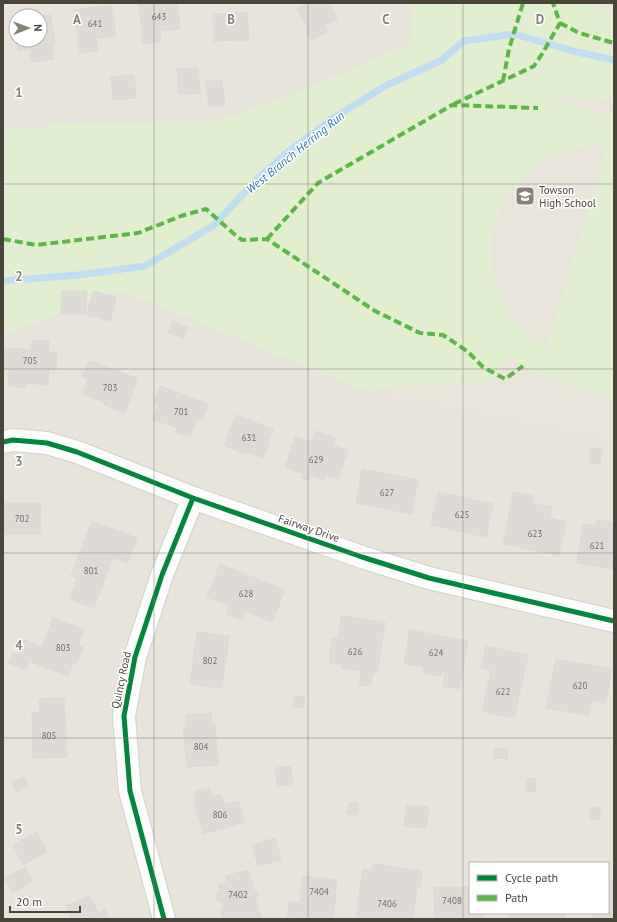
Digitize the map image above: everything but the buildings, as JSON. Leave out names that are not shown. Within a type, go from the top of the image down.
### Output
[{"type":"street","name":"Fairway Drive","points":[[3,442],[12,440],[54,445],[77,452],[193,498],[362,557],[429,578],[614,621]]},
{"type":"street","name":"Quincy Road","points":[[164,919],[130,791],[124,716],[135,657],[162,575],[193,498]]},
{"type":"shaded area","points":[[3,3],[511,3],[360,389],[614,438],[614,919],[3,919]]},
{"type":"shaded area","name":"Towson High School","points":[[511,3],[614,3],[614,438],[360,389]]},
{"type":"green space","points":[[413,3],[584,3],[614,12],[614,100],[545,96],[614,117],[614,399],[547,378],[528,369],[511,358],[490,382],[360,389],[120,290],[3,336],[3,130],[68,124],[218,120],[291,95],[409,44]],"holes":[[[590,146],[607,147],[547,346],[517,321],[509,311],[499,292],[493,273],[491,252],[494,232],[500,212],[509,193],[523,177],[539,164],[557,155],[577,149]]]},
{"type":"waterway","name":"West Branch Herring Run","points":[[3,281],[78,275],[145,266],[213,226],[257,179],[288,152],[335,117],[387,85],[442,60],[464,41],[514,34],[577,52],[614,60]]},
{"type":"marked path","points":[[503,81],[509,49],[523,3]]},
{"type":"marked path","points":[[454,104],[534,66],[560,23],[553,3]]},
{"type":"marked path","points":[[560,23],[579,33],[614,43]]},
{"type":"marked path","points":[[267,239],[318,183],[452,105],[538,108]]},
{"type":"marked path","points":[[3,239],[36,245],[138,233],[181,216],[206,209],[242,240],[267,239],[375,311],[420,333],[443,335],[467,351],[483,367],[505,379],[523,366]]},
{"type":"cycle path","points":[[3,442],[13,440],[47,443],[77,452],[193,498],[362,557],[429,578],[614,621]]},
{"type":"cycle path","points":[[164,919],[130,791],[124,716],[135,657],[162,575],[193,498]]},
{"type":"place","name":"Towson High School","points":[[525,196]]}]
